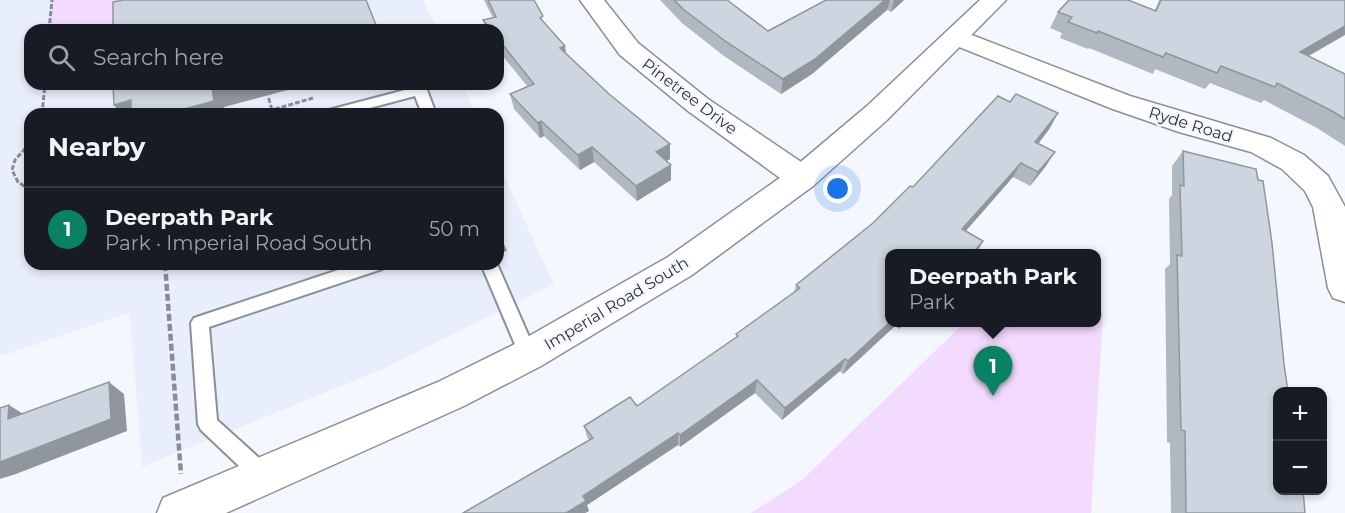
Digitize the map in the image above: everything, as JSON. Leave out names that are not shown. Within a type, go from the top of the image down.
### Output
[{"type":"street","name":"Pinetree Drive","points":[[592,0],[629,49],[698,105],[802,178]]},
{"type":"street","name":"Imperial Road South","points":[[181,512],[451,394],[528,355],[680,266],[802,178],[876,113],[994,0]]},
{"type":"street","name":"Ryde Road","points":[[956,37],[1120,102],[1189,125],[1261,145],[1293,162],[1317,184],[1329,207],[1345,288]]},
{"type":"lane","points":[[352,108],[420,90],[427,108]]},
{"type":"lane","points":[[263,475],[208,424],[200,323],[358,270]]},
{"type":"lane","points":[[492,270],[528,355]]},
{"type":"path","points":[[50,24],[52,0]]},
{"type":"path","points":[[43,108],[44,90]]},
{"type":"path","points":[[268,96],[271,108]]},
{"type":"path","points":[[24,150],[15,160],[12,170],[15,179],[24,188]]},
{"type":"path","points":[[165,270],[181,512]]},
{"type":"shaded area","points":[[0,0],[423,0],[434,24],[24,24],[24,90],[465,90],[473,108],[24,108],[24,270],[504,270],[504,176],[554,284],[383,369],[142,467],[130,313],[0,356]]},
{"type":"shaded area","points":[[50,0],[137,0],[121,24],[50,24]]},
{"type":"shaded area","points":[[1101,312],[1103,313],[1091,513],[751,513],[802,480],[960,327],[1101,327]]},
{"type":"building","points":[[123,0],[366,0],[376,24],[113,24],[113,2]]},
{"type":"building","points":[[488,0],[534,0],[543,16],[540,18],[565,46],[560,48],[609,94],[670,144],[656,152],[671,165],[636,186],[592,147],[578,155],[541,121],[538,123],[510,94],[534,84],[504,46],[504,24],[486,24],[483,20],[496,17]]},
{"type":"building","points":[[674,0],[727,0],[768,31],[826,0],[885,0],[815,59],[783,79],[725,41]]},
{"type":"building","points":[[1069,0],[1128,0],[1156,11],[1161,0],[1345,0],[1345,26],[1300,52],[1345,74],[1345,119],[1277,83],[1275,87],[1221,66],[1217,73],[1166,53],[1163,57],[1098,31],[1097,33],[1068,22],[1072,17],[1058,12]]},
{"type":"building","points":[[113,90],[212,90],[214,101],[188,108],[131,108],[131,100],[114,105]]},
{"type":"building","points":[[1016,94],[1058,113],[1035,142],[1055,152],[1038,172],[1021,163],[962,229],[983,241],[976,249],[885,249],[885,327],[848,361],[845,359],[785,408],[757,380],[680,435],[678,433],[583,496],[586,501],[566,513],[463,513],[593,438],[584,426],[630,397],[637,406],[738,336],[736,334],[800,288],[796,285],[873,223],[910,186],[913,187],[998,96],[1010,102]]},
{"type":"building","points":[[1183,151],[1256,169],[1258,180],[1263,181],[1287,387],[1273,387],[1273,495],[1303,495],[1305,513],[1186,513],[1185,431],[1181,430],[1177,255],[1182,256],[1180,185],[1184,186]]},
{"type":"building","points":[[109,382],[111,419],[0,462],[0,408],[9,405],[8,419]]},
{"type":"place","name":"Deerpath Park","points":[[993,396]]}]
